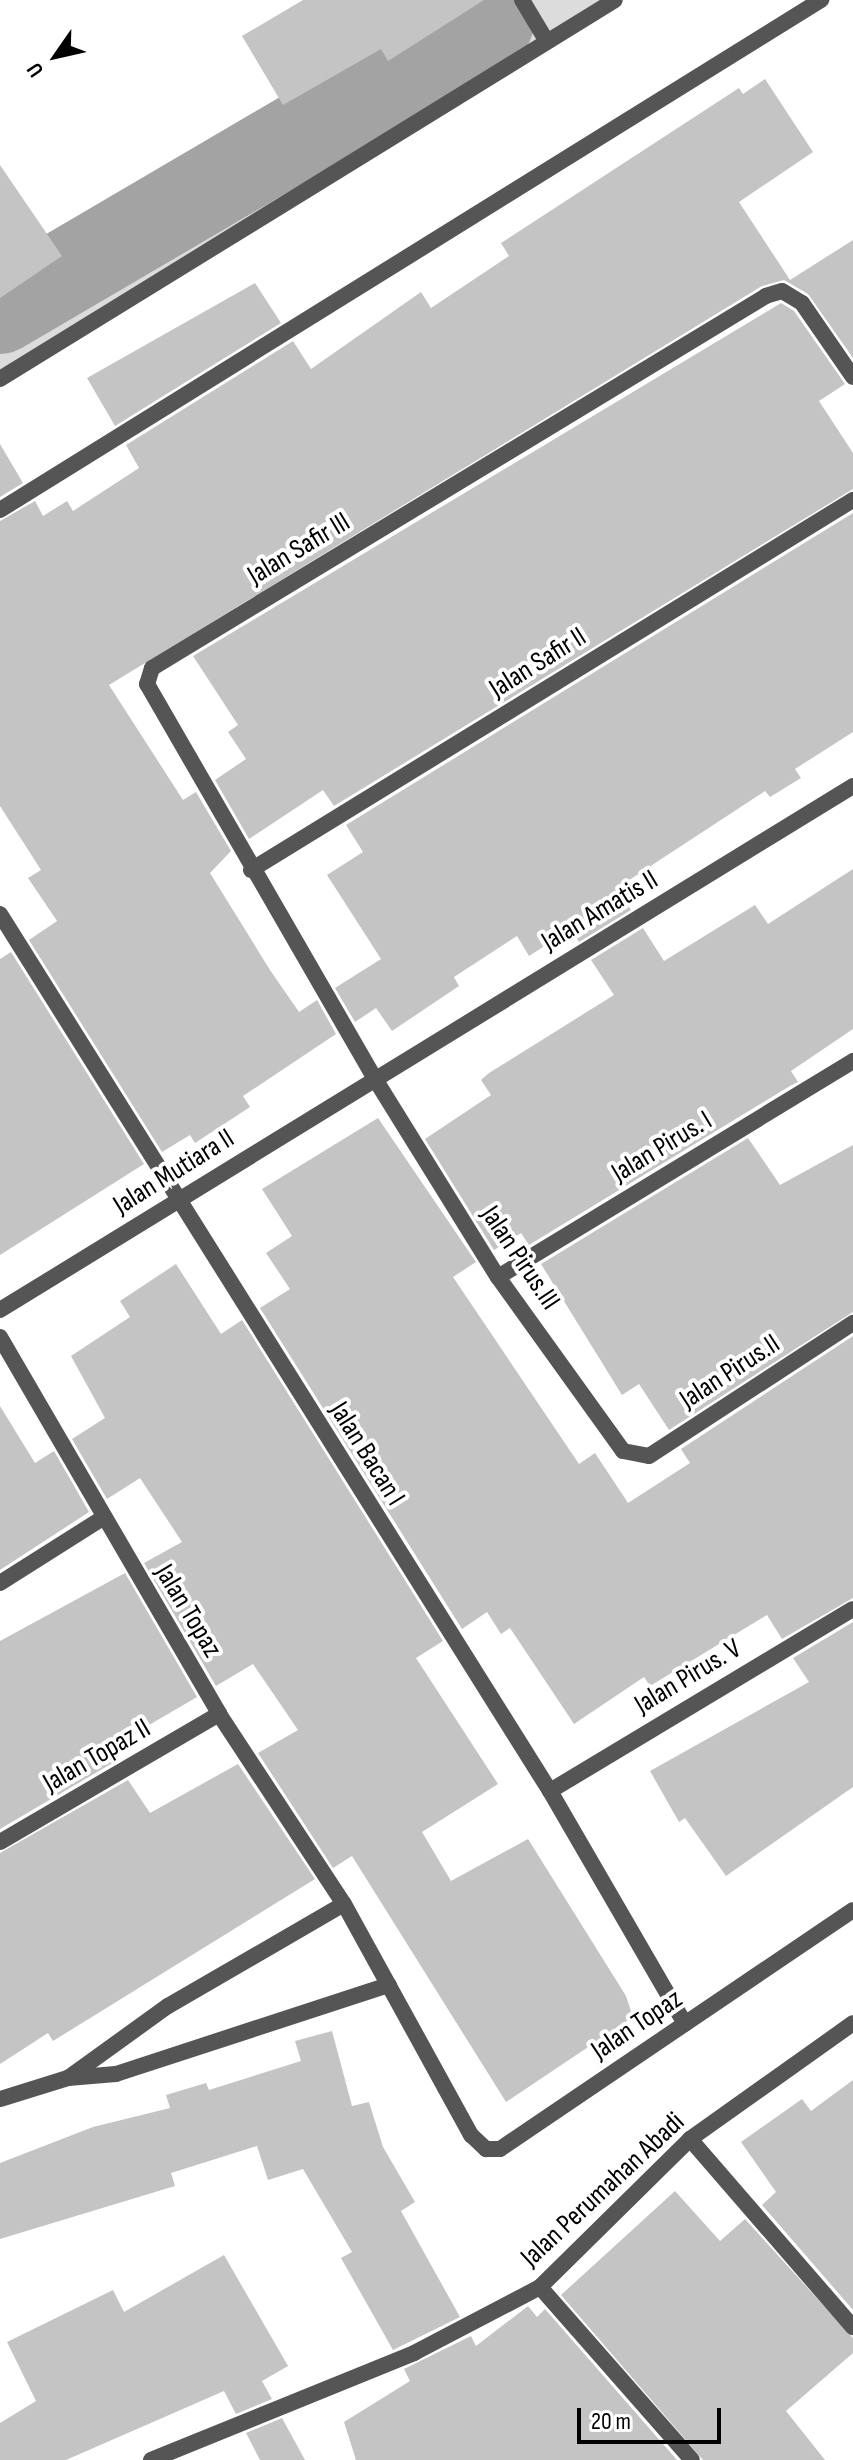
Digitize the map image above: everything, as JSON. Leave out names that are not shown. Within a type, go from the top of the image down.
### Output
[{"type":"street","points":[[522,0],[546,40]]},
{"type":"street","points":[[0,379],[615,0]]},
{"type":"street","points":[[0,510],[821,0]]},
{"type":"street","name":"Jalan Safir III","points":[[375,1079],[152,696],[152,668],[766,296],[782,291],[802,303],[853,377]]},
{"type":"street","name":"Jalan Safir II","points":[[251,870],[853,500]]},
{"type":"street","name":"Jalan Amatis II","points":[[375,1079],[853,786]]},
{"type":"street","name":"Jalan Bacan I","points":[[0,914],[550,1791],[685,2024]]},
{"type":"street","name":"Jalan Pirus. I","points":[[498,1277],[853,1061]]},
{"type":"street","name":"Jalan Mutiara II","points":[[0,1310],[375,1079]]},
{"type":"street","name":"Jalan Pirus.III","points":[[375,1079],[498,1277],[632,1458]]},
{"type":"street","name":"Jalan Pirus.II","points":[[632,1458],[649,1456],[853,1323]]},
{"type":"street","name":"Jalan Topaz","points":[[0,1337],[219,1714],[344,1904],[471,2135],[486,2149],[500,2149],[853,1910]]},
{"type":"street","points":[[0,1583],[103,1518]]},
{"type":"street","name":"Jalan Pirus. V","points":[[550,1791],[853,1609]]},
{"type":"street","name":"Jalan Topaz II","points":[[0,1842],[219,1714]]},
{"type":"street","points":[[68,2078],[128,2031],[344,1904]]},
{"type":"street","points":[[0,2099],[68,2078],[116,2074],[389,1985]]},
{"type":"street","name":"Jalan Perumahan Abadi","points":[[151,2460],[414,2353],[540,2287],[690,2139],[853,2023]]},
{"type":"street","points":[[690,2139],[853,2327]]},
{"type":"street","points":[[540,2287],[692,2460]]},
{"type":"shaded area","points":[[528,0],[615,0],[0,379],[0,311]]},
{"type":"building","points":[[303,0],[484,0],[388,61],[381,49],[283,105],[242,36]]},
{"type":"building","points":[[765,79],[813,152],[739,202],[790,280],[853,240],[853,358],[808,294],[784,280],[762,286],[109,685],[183,800],[196,792],[231,851],[210,873],[270,970],[299,1012],[317,1000],[336,1034],[243,1096],[250,1107],[195,1143],[190,1135],[162,1152],[29,940],[57,921],[28,878],[41,870],[0,806],[0,521],[35,501],[43,516],[67,501],[73,511],[139,468],[126,445],[293,341],[311,369],[421,292],[431,308],[509,256],[501,243],[739,88],[743,94]]},
{"type":"building","points":[[0,165],[62,256],[0,298]]},
{"type":"building","points":[[255,283],[281,323],[115,426],[87,378]]},
{"type":"building","points":[[781,303],[794,311],[845,384],[819,401],[853,453],[853,489],[334,806],[323,790],[249,839],[215,780],[246,759],[228,732],[238,725],[193,656]]},
{"type":"building","points":[[0,444],[23,483],[0,497]]},
{"type":"building","points":[[853,513],[853,732],[795,769],[801,778],[770,797],[765,791],[617,888],[631,910],[579,942],[571,929],[529,956],[517,936],[454,977],[459,986],[392,1031],[376,1008],[355,1022],[335,988],[381,959],[327,875],[363,852],[346,825]]},
{"type":"building","points":[[853,869],[853,1029],[791,1071],[798,1082],[529,1245],[521,1233],[494,1250],[425,1139],[491,1095],[481,1080],[489,1073],[614,995],[591,960],[643,928],[664,961],[755,905],[768,924]]},
{"type":"building","points":[[11,952],[144,1164],[0,1255],[0,959]]},
{"type":"building","points":[[378,1118],[476,1262],[453,1277],[579,1464],[595,1453],[628,1503],[690,1463],[681,1449],[853,1336],[853,1598],[782,1639],[767,1615],[650,1686],[644,1677],[574,1724],[510,1628],[501,1634],[487,1612],[462,1629],[260,1308],[290,1289],[266,1253],[292,1236],[262,1189]]},
{"type":"building","points":[[748,1138],[780,1185],[853,1145],[853,1312],[669,1430],[639,1384],[622,1395],[541,1264]]},
{"type":"building","points":[[176,1264],[221,1334],[242,1320],[443,1641],[416,1658],[498,1784],[422,1832],[451,1881],[528,1839],[626,1996],[633,2017],[506,2102],[352,1856],[333,1868],[258,1753],[298,1730],[253,1664],[216,1686],[144,1563],[182,1542],[140,1478],[107,1499],[72,1439],[105,1418],[71,1356],[130,1317],[120,1301]]},
{"type":"building","points":[[0,1406],[35,1463],[54,1451],[89,1512],[0,1570]]},
{"type":"building","points":[[125,1573],[197,1697],[108,1749],[116,1761],[0,1829],[0,1641]]},
{"type":"building","points":[[853,1622],[853,1787],[726,1876],[685,1818],[679,1822],[650,1771],[809,1682],[793,1658]]},
{"type":"building","points":[[238,1764],[315,1879],[53,2041],[48,2033],[0,2064],[0,1853],[128,1780],[150,1813]]},
{"type":"building","points":[[332,2031],[352,2106],[369,2102],[383,2147],[415,2202],[401,2211],[460,2317],[393,2350],[341,2258],[352,2252],[303,2169],[268,2180],[257,2146],[171,2173],[175,2186],[0,2239],[0,2163],[93,2127],[170,2108],[166,2095],[206,2083],[209,2090],[301,2061],[295,2041]]},
{"type":"building","points":[[853,2080],[853,2310],[762,2205],[776,2192],[741,2142],[802,2099],[811,2111]]},
{"type":"building","points":[[675,2191],[720,2241],[745,2219],[853,2338],[853,2353],[786,2411],[825,2460],[703,2460],[561,2295]]},
{"type":"building","points":[[224,2255],[288,2366],[262,2381],[272,2399],[236,2414],[224,2391],[66,2460],[0,2460],[0,2423],[36,2401],[7,2342],[113,2290],[124,2312]]},
{"type":"building","points":[[528,2306],[537,2317],[545,2309],[677,2460],[356,2460],[344,2422],[410,2381],[404,2369],[471,2336],[476,2346]]},
{"type":"building","points":[[282,2418],[305,2460],[260,2460],[246,2433]]},
{"type":"waterway","points":[[0,311],[491,23]]}]
